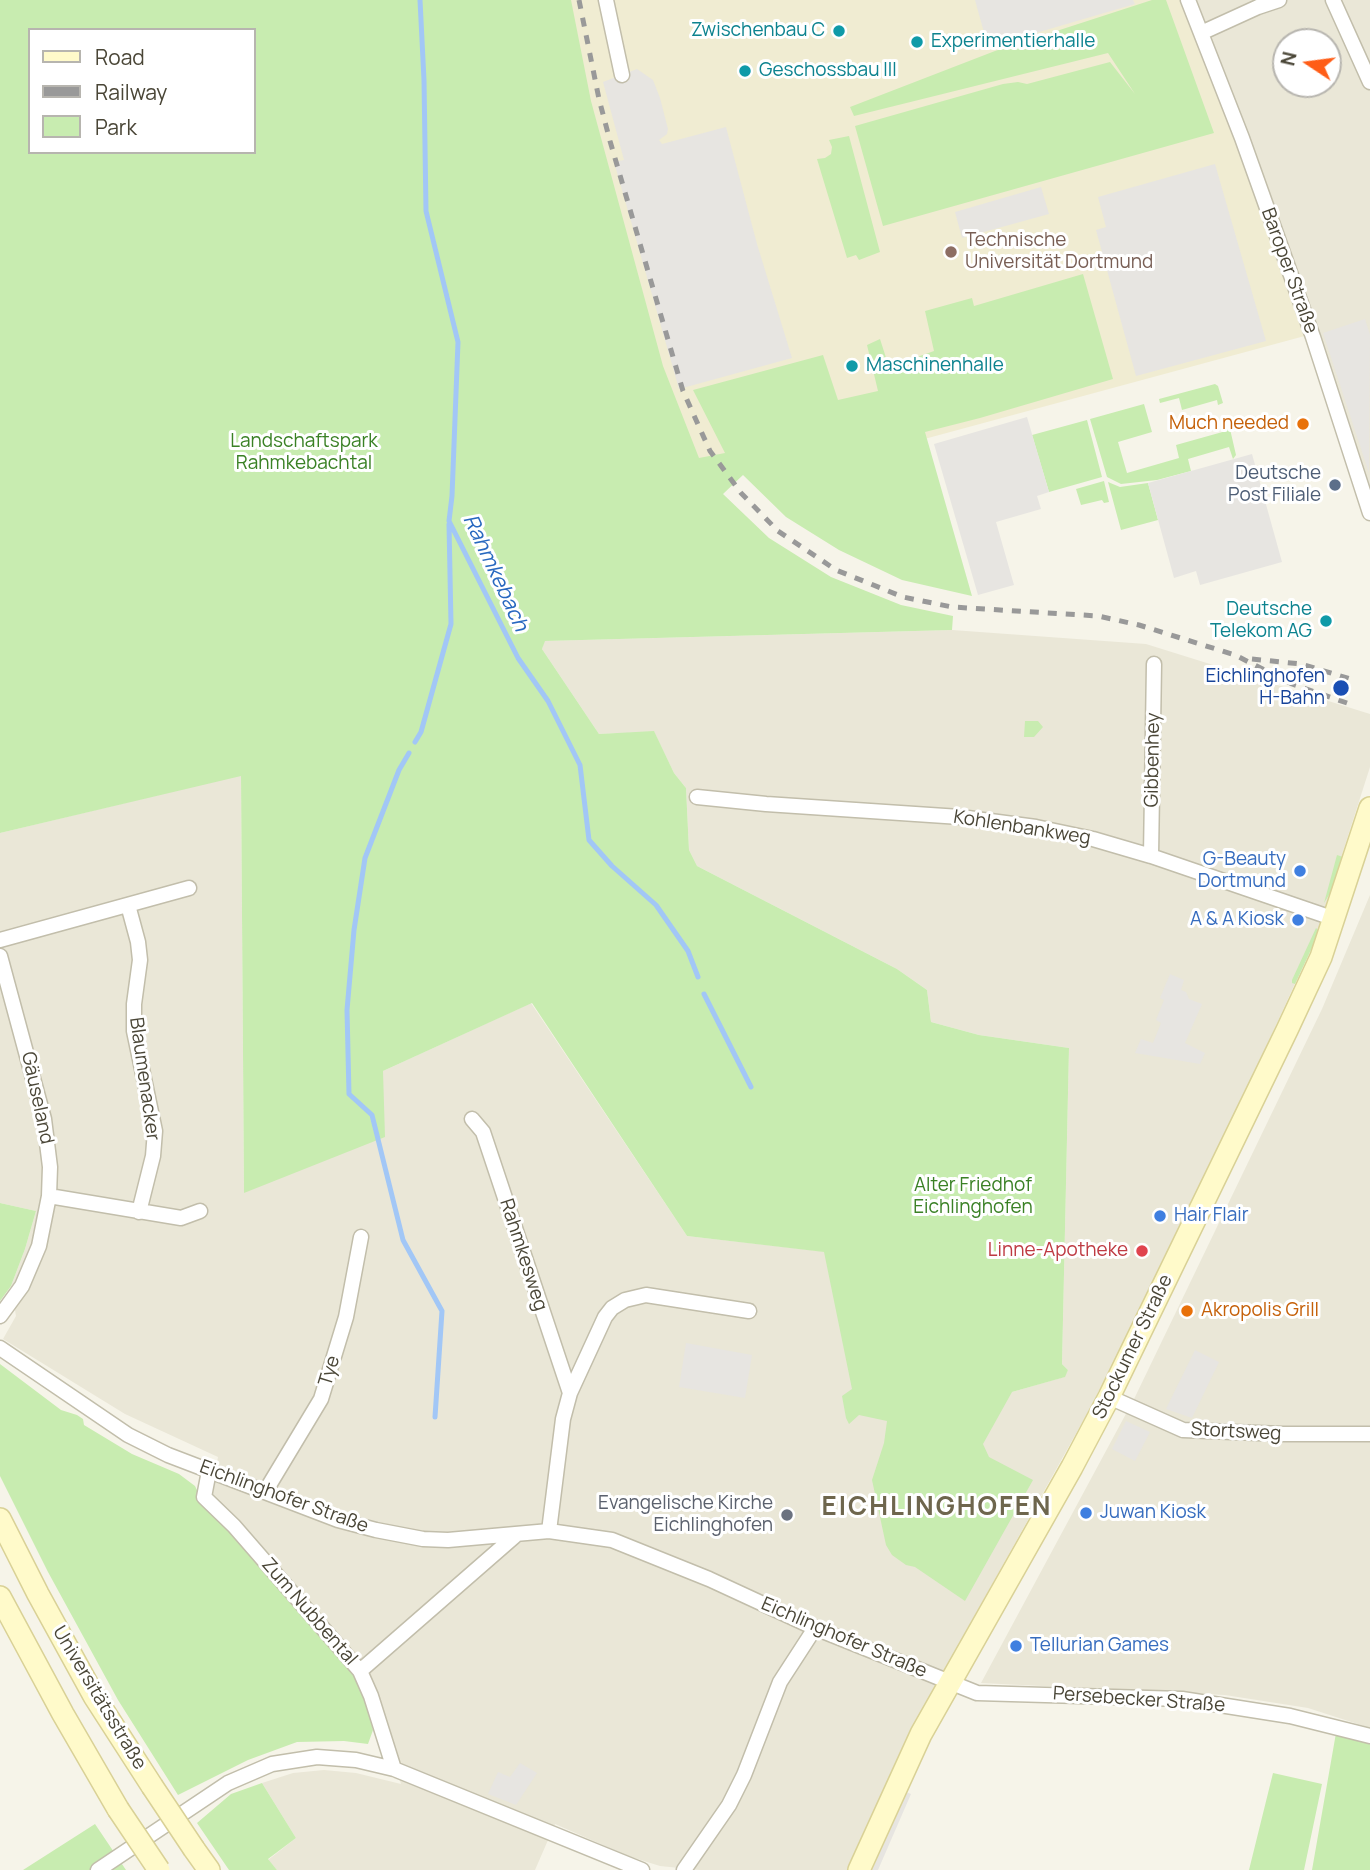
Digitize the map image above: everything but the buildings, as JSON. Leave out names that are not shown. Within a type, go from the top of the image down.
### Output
[{"type":"main road","name":"Stockumer Straße","points":[[859,1870],[899,1779],[948,1683],[1109,1397],[1287,1030],[1321,957],[1370,807]]},
{"type":"main road","name":"Universitätsstraße","points":[[0,1519],[94,1696],[209,1870]]},
{"type":"main road","name":"Universitätsstraße","points":[[0,1597],[118,1809],[159,1870]]},
{"type":"street","points":[[606,0],[622,75]]},
{"type":"street","name":"Baroper Straße","points":[[1188,0],[1242,138],[1313,337],[1370,513]]},
{"type":"street","points":[[1201,33],[1279,0]]},
{"type":"street","points":[[1333,0],[1370,82]]},
{"type":"street","name":"Gibbenhey","points":[[1151,856],[1154,664]]},
{"type":"street","name":"Kohlenbankweg","points":[[697,797],[960,817],[1036,827],[1093,839],[1151,856],[1335,919]]},
{"type":"street","points":[[0,940],[189,888]]},
{"type":"street","name":"Blaumenacker","points":[[128,905],[140,960],[133,1017],[134,1031],[155,1131],[153,1156],[139,1212]]},
{"type":"street","name":"Gäuseland","points":[[0,956],[44,1119],[50,1167],[44,1226],[32,1265],[13,1301],[0,1316]]},
{"type":"street","name":"Rahmkesweg","points":[[472,1119],[483,1132],[570,1393]]},
{"type":"street","points":[[49,1196],[181,1218],[200,1211]]},
{"type":"street","name":"Tye","points":[[265,1492],[321,1399],[346,1317],[362,1237]]},
{"type":"street","points":[[549,1531],[563,1419],[570,1393],[605,1317],[612,1308],[625,1300],[646,1295],[749,1311]]},
{"type":"street","name":"Eichlinghofer Straße","points":[[0,1348],[128,1435],[167,1455],[338,1520],[410,1538],[448,1540],[549,1531],[612,1540],[948,1683]]},
{"type":"street","name":"Stortsweg","points":[[1109,1397],[1182,1430],[1370,1434]]},
{"type":"street","name":"Zum Nubbental","points":[[209,1471],[204,1497],[234,1526],[360,1671],[371,1696],[394,1769]]},
{"type":"street","points":[[360,1671],[516,1535]]},
{"type":"street","points":[[684,1870],[726,1811],[780,1682],[815,1628]]},
{"type":"street","name":"Persebecker Straße","points":[[948,1683],[977,1693],[1193,1700],[1290,1716],[1370,1736]]},
{"type":"street","points":[[98,1870],[228,1783],[272,1764],[310,1757],[337,1758],[394,1769],[642,1870]]},
{"type":"shaded area","name":"Technische Universität Dortmund","points":[[567,0],[1189,0],[1312,334],[906,444],[668,483]]},
{"type":"shaded area","points":[[975,0],[1133,0],[1135,4],[988,47]]},
{"type":"shaded area","points":[[1194,0],[1370,0],[1370,488],[1318,332]]},
{"type":"shaded area","points":[[637,69],[653,80],[660,98],[668,129],[667,134],[659,140],[662,144],[726,127],[757,244],[792,358],[679,389],[614,162],[624,160],[603,82]]},
{"type":"shaded area","points":[[1215,164],[1266,341],[1136,376],[1096,230],[1106,227],[1098,197]]},
{"type":"shaded area","points":[[1041,187],[1049,214],[962,238],[955,212]]},
{"type":"shaded area","points":[[1365,319],[1370,335],[1369,473],[1323,333]]},
{"type":"shaded area","points":[[1027,417],[1049,492],[1037,496],[1041,509],[996,522],[1014,585],[978,595],[934,444]]},
{"type":"shaded area","points":[[1252,454],[1282,562],[1200,585],[1196,571],[1174,578],[1148,483]]},
{"type":"shaded area","points":[[952,630],[1146,644],[1370,714],[1370,767],[1314,942],[1202,1187],[1088,1412],[916,1721],[850,1870],[699,1870],[660,1866],[628,1856],[555,1824],[535,1870],[277,1870],[268,1860],[296,1838],[262,1783],[293,1773],[324,1770],[356,1773],[401,1784],[367,1673],[240,1522],[210,1495],[218,1457],[125,1414],[3,1339],[16,1316],[11,1286],[36,1211],[0,1203],[0,833],[241,775],[244,1193],[383,1071],[531,1003],[687,1236],[882,1258],[1012,1392],[1064,1377],[1068,1370],[1062,1364],[1069,1048],[979,1035],[931,1022],[927,990],[897,969],[697,866],[689,850],[686,788],[674,773],[654,732],[599,734],[542,649],[544,641]]},
{"type":"shaded area","points":[[1370,895],[1370,1728],[1308,1708],[1225,1695],[981,1683],[1135,1397],[1322,1009]]},
{"type":"shaded area","points":[[1170,974],[1184,980],[1181,990],[1186,992],[1189,999],[1202,1004],[1185,1043],[1205,1053],[1200,1064],[1135,1053],[1141,1039],[1153,1043],[1161,1023],[1156,1020],[1164,1000],[1160,998]]},
{"type":"shaded area","points":[[686,1343],[752,1355],[745,1398],[679,1387]]},
{"type":"shaded area","points":[[1195,1350],[1219,1362],[1192,1418],[1166,1409]]},
{"type":"shaded area","points":[[1126,1421],[1150,1432],[1135,1461],[1112,1449]]},
{"type":"shaded area","points":[[520,1763],[537,1773],[516,1805],[488,1794],[498,1772],[510,1777]]},
{"type":"shaded area","points":[[906,1792],[911,1794],[878,1870],[872,1870]]},
{"type":"green space","name":"Landschaftspark Rahmkebachtal","points":[[0,0],[571,0],[591,101],[663,366],[699,458],[725,453],[693,390],[823,355],[838,400],[878,391],[867,345],[880,339],[889,367],[934,351],[925,311],[972,298],[974,306],[1083,274],[1113,379],[925,432],[972,596],[902,580],[839,550],[786,517],[743,475],[723,494],[769,538],[831,577],[901,605],[953,616],[952,630],[545,641],[542,649],[599,734],[654,731],[674,773],[686,788],[689,850],[697,866],[897,969],[927,990],[931,1022],[979,1035],[1069,1048],[1062,1364],[1068,1370],[1065,1377],[1012,1392],[983,1444],[989,1457],[1033,1480],[965,1601],[915,1567],[906,1565],[892,1555],[886,1545],[872,1480],[884,1443],[887,1421],[859,1415],[849,1424],[846,1418],[842,1396],[852,1389],[824,1252],[687,1236],[532,1003],[383,1071],[385,1137],[244,1193],[241,776],[0,833]]},
{"type":"green space","points":[[1152,0],[1166,0],[1214,133],[883,226],[855,126],[1003,84],[1027,84],[1110,62],[1135,94],[1108,53],[854,116],[850,107],[995,51]]},
{"type":"green space","points":[[849,136],[880,252],[859,260],[856,255],[847,258],[817,159],[831,154],[829,140]]},
{"type":"green space","points":[[1215,384],[1223,403],[1218,405],[1217,400],[1182,410],[1179,398],[1160,403],[1159,399]]},
{"type":"green space","points":[[1144,404],[1152,432],[1118,442],[1127,473],[1179,458],[1176,445],[1226,431],[1222,418],[1227,416],[1236,455],[1233,459],[1229,447],[1188,459],[1191,471],[1157,480],[1121,484],[1107,477],[1090,419]]},
{"type":"green space","points":[[1087,420],[1102,477],[1049,492],[1032,435]]},
{"type":"green space","points":[[1104,481],[1109,502],[1104,503],[1102,500],[1081,505],[1076,489]]},
{"type":"green space","points":[[1108,482],[1120,487],[1148,483],[1158,520],[1121,530]]},
{"type":"green space","points":[[1025,721],[1038,721],[1043,727],[1034,737],[1024,737]]},
{"type":"green space","points":[[1337,855],[1343,857],[1332,890],[1324,903]]},
{"type":"green space","points":[[1316,928],[1317,937],[1295,984],[1292,983],[1292,980]]},
{"type":"green space","points":[[0,1203],[36,1211],[11,1286],[0,1301]]},
{"type":"green space","points":[[0,1364],[61,1410],[83,1419],[84,1425],[132,1454],[179,1474],[195,1486],[202,1500],[359,1678],[373,1730],[368,1744],[344,1741],[297,1742],[248,1760],[178,1795],[118,1700],[48,1572],[0,1476]]},
{"type":"green space","points":[[1336,1733],[1370,1744],[1370,1870],[1312,1870]]},
{"type":"green space","points":[[1273,1773],[1322,1784],[1304,1870],[1249,1870]]},
{"type":"green space","points":[[262,1783],[296,1838],[268,1859],[277,1870],[229,1870],[197,1823],[231,1794]]},
{"type":"green space","points":[[95,1824],[126,1870],[23,1870]]},
{"type":"waterway","name":"Rahmkebach","points":[[420,0],[426,211],[458,342],[449,521],[518,658],[548,701],[580,765],[589,840],[612,866],[656,905],[688,951],[698,977]]},
{"type":"waterway","points":[[415,742],[421,732],[451,624],[449,524]]},
{"type":"waterway","points":[[409,753],[399,770],[365,858],[354,930],[347,1010],[349,1094],[372,1115],[403,1240],[442,1311],[435,1417]]},
{"type":"waterway","name":"Rahmkebach","points":[[704,994],[751,1087]]},
{"type":"railway","points":[[579,0],[610,141],[683,391],[710,451],[741,493],[778,531],[836,570],[903,597],[952,607],[1098,616],[1139,625],[1235,655],[1292,684],[1347,703]]},
{"type":"railway","points":[[1252,659],[1301,664],[1354,680]]},
{"type":"place","name":"Zwischenbau C","points":[[839,31]]},
{"type":"place","name":"Experimentierhalle","points":[[917,42]]},
{"type":"place","name":"Geschossbau III","points":[[745,71]]},
{"type":"place","name":"Technische Universität Dortmund","points":[[951,252]]},
{"type":"place","name":"Maschinenhalle","points":[[852,366]]},
{"type":"place","name":"Much needed","points":[[1303,424]]},
{"type":"place","name":"Deutsche Post Filiale","points":[[1335,485]]},
{"type":"place","name":"Deutsche Telekom AG","points":[[1326,621]]},
{"type":"place","name":"Eichlinghofen H-Bahn","points":[[1341,688]]},
{"type":"place","name":"G-Beauty Dortmund","points":[[1300,871]]},
{"type":"place","name":"A & A Kiosk","points":[[1298,920]]},
{"type":"place","name":"Hair Flair","points":[[1160,1216]]},
{"type":"place","name":"Linne-Apotheke","points":[[1142,1251]]},
{"type":"place","name":"Akropolis Grill","points":[[1187,1311]]},
{"type":"place","name":"Juwan Kiosk","points":[[1086,1513]]},
{"type":"place","name":"Evangelische Kirche Eichlinghofen","points":[[787,1515]]},
{"type":"place","name":"Tellurian Games","points":[[1016,1646]]},
{"type":"district","name":"EICHLINGHOFEN","points":[[937,1508]]},
{"type":"park label","name":"Alter Friedhof Eichlinghofen","points":[[973,1197]]}]
